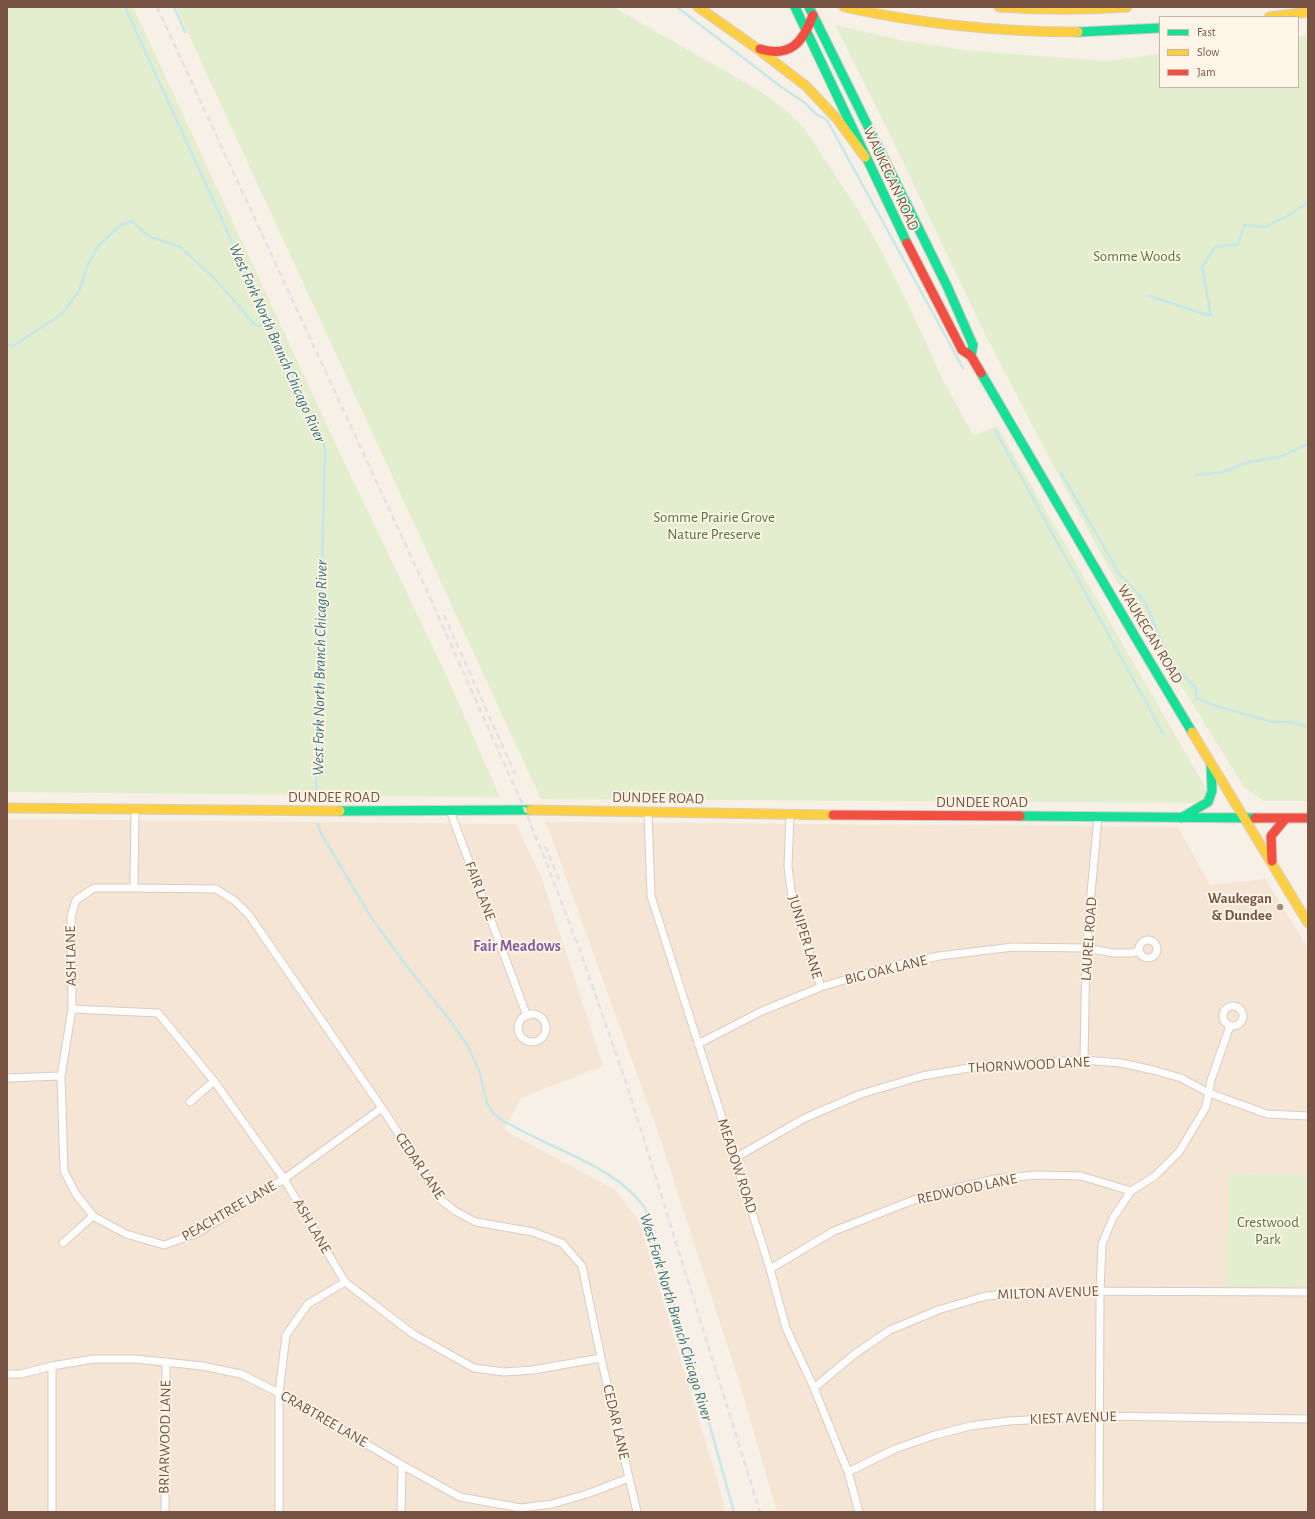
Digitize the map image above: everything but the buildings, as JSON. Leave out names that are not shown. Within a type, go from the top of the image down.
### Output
[{"type":"main road","points":[[698,7],[755,47],[806,86],[838,120],[865,157]]},
{"type":"main road","name":"WAUKEGAN ROAD","points":[[795,7],[899,229],[962,350],[971,356],[1124,618],[1308,923]]},
{"type":"main road","points":[[844,7],[927,23],[1036,32],[1086,32],[1159,28]]},
{"type":"main road","points":[[999,7],[1044,10],[1086,10],[1127,7]]},
{"type":"main road","points":[[755,47],[772,52],[786,51],[801,41],[807,31],[811,11]]},
{"type":"main road","name":"WAUKEGAN ROAD","points":[[811,11],[947,286],[973,345],[971,356]]},
{"type":"main road","points":[[1276,16],[1308,12]]},
{"type":"main road","points":[[1181,818],[1208,802],[1212,791],[1211,762]]},
{"type":"main road","name":"DUNDEE ROAD","points":[[7,808],[304,811],[530,810],[790,815],[1308,818]]},
{"type":"main road","points":[[1272,864],[1271,836],[1286,818]]},
{"type":"street","points":[[134,888],[135,809]]},
{"type":"street","name":"FAIR LANE","points":[[450,811],[527,1016]]},
{"type":"street","name":"MEADOW ROAD","points":[[648,812],[651,896],[770,1269],[786,1328],[814,1388],[848,1472],[859,1512]]},
{"type":"street","name":"JUNIPER LANE","points":[[790,815],[788,867],[792,904],[821,987]]},
{"type":"street","name":"LAUREL ROAD","points":[[1084,1060],[1086,948],[1098,817]]},
{"type":"street","name":"ASH LANE","points":[[61,1076],[72,1009],[71,917],[76,900],[94,888],[134,888]]},
{"type":"street","name":"CEDAR LANE","points":[[134,888],[216,889],[235,901],[249,915],[382,1108],[440,1199],[454,1211],[476,1222],[533,1232],[562,1243],[582,1266],[601,1358],[637,1512]]},
{"type":"street","name":"BIG OAK LANE","points":[[698,1044],[762,1011],[821,987],[887,967],[939,956],[1013,947],[1086,948],[1113,953],[1131,953],[1138,951]]},
{"type":"street","name":"ASH LANE","points":[[72,1009],[158,1013],[214,1081],[284,1179],[345,1282],[413,1334],[474,1368],[504,1372],[534,1370],[601,1358]]},
{"type":"street","points":[[1098,1512],[1100,1291],[1102,1244],[1113,1218],[1131,1191],[1155,1176],[1179,1152],[1206,1107],[1211,1080],[1230,1026]]},
{"type":"street","name":"THORNWOOD LANE","points":[[735,1158],[805,1118],[862,1094],[922,1076],[987,1065],[1084,1060],[1121,1063],[1181,1078],[1209,1093],[1267,1114],[1308,1116]]},
{"type":"street","points":[[7,1078],[61,1076]]},
{"type":"street","name":"PEACHTREE LANE","points":[[61,1076],[64,1171],[76,1194],[93,1216],[126,1234],[164,1245],[195,1234],[224,1217],[284,1179],[382,1108]]},
{"type":"street","points":[[190,1102],[214,1081]]},
{"type":"street","name":"REDWOOD LANE","points":[[770,1269],[834,1230],[924,1196],[995,1179],[1036,1175],[1081,1176],[1131,1191]]},
{"type":"street","points":[[63,1243],[93,1216]]},
{"type":"street","points":[[279,1512],[279,1393],[286,1335],[308,1304],[345,1282]]},
{"type":"street","name":"MILTON AVENUE","points":[[814,1388],[856,1353],[890,1330],[938,1310],[986,1296],[1040,1291],[1308,1292]]},
{"type":"street","name":"CRABTREE LANE","points":[[7,1374],[22,1374],[52,1366],[93,1359],[136,1359],[202,1366],[241,1374],[279,1393],[460,1497],[521,1510],[552,1504],[587,1494],[629,1478]]},
{"type":"street","name":"BRIARWOOD LANE","points":[[165,1512],[166,1362]]},
{"type":"street","points":[[52,1366],[52,1512]]},
{"type":"street","name":"KIEST AVENUE","points":[[848,1472],[895,1449],[932,1436],[970,1426],[1009,1421],[1100,1416],[1308,1419]]},
{"type":"street","points":[[401,1512],[402,1465]]},
{"type":"shaded area","points":[[7,819],[516,824],[542,879],[603,1066],[521,1098],[504,1130],[615,1190],[639,1221],[724,1503],[724,1512],[7,1512]]},
{"type":"shaded area","points":[[546,822],[1178,827],[1210,885],[1265,879],[1308,948],[1308,1175],[1230,1173],[1228,1286],[1308,1286],[1308,1512],[777,1512],[740,1384],[658,1132]]},
{"type":"green space","points":[[7,7],[133,7],[346,466],[442,666],[500,797],[7,792]]},
{"type":"green space","name":"Somme Prairie Grove Nature Preserve","points":[[176,7],[613,7],[758,90],[787,111],[804,128],[858,210],[881,250],[910,308],[942,378],[973,435],[997,426],[1208,792],[1201,803],[541,799]]},
{"type":"green space","name":"Somme Woods","points":[[835,25],[904,41],[973,51],[1107,61],[1159,54],[1159,88],[1299,88],[1299,37],[1308,35],[1308,801],[1263,801],[1244,787],[1107,565],[984,332],[890,135]]},
{"type":"green space","name":"Crestwood Park","points":[[1229,1173],[1308,1175],[1308,1286],[1228,1286]]},
{"type":"waterway","name":"West Fork North Branch Chicago River","points":[[125,7],[297,386],[323,437],[325,451],[316,796]]},
{"type":"waterway","points":[[174,7],[185,32]]},
{"type":"waterway","points":[[677,7],[780,86],[805,103],[816,114],[827,120],[963,368]]},
{"type":"waterway","points":[[1149,296],[1211,316],[1202,267],[1215,247],[1238,244],[1244,225],[1265,227],[1287,216],[1308,202]]},
{"type":"waterway","points":[[7,345],[13,346],[63,313],[79,291],[89,262],[99,245],[121,225],[132,221],[148,236],[180,247],[216,280],[256,326],[265,325]]},
{"type":"waterway","points":[[995,430],[1163,733]]},
{"type":"waterway","points":[[1196,475],[1223,472],[1249,462],[1280,457],[1308,444]]},
{"type":"waterway","points":[[1061,473],[1119,573],[1145,602],[1162,642],[1175,667],[1196,688],[1196,698],[1219,707],[1273,722],[1291,722],[1308,727]]},
{"type":"waterway","points":[[612,792],[633,792]]},
{"type":"waterway","name":"West Fork North Branch Chicago River","points":[[318,825],[321,833],[370,916],[468,1046],[480,1073],[487,1103],[493,1113],[503,1121],[592,1165],[616,1179],[627,1188],[645,1208],[690,1355],[734,1512]]},
{"type":"railway","points":[[157,7],[426,589],[525,810],[546,862],[579,948],[626,1082],[760,1512]]},
{"type":"railway","points":[[444,615],[515,774]]},
{"type":"railway","points":[[545,846],[559,879]]},
{"type":"traffic: fast","points":[[795,7],[907,243]]},
{"type":"traffic: fast","points":[[809,7],[947,286],[973,345],[971,356]]},
{"type":"traffic: fast","points":[[1078,32],[1159,28]]},
{"type":"traffic: fast","points":[[981,373],[1192,732]]},
{"type":"traffic: fast","points":[[1181,818],[1208,802],[1212,791],[1211,765]]},
{"type":"traffic: fast","points":[[340,811],[530,810]]},
{"type":"traffic: fast","points":[[1020,816],[1255,818]]},
{"type":"traffic: slow","points":[[698,7],[755,47],[806,86],[838,120],[865,157]]},
{"type":"traffic: slow","points":[[844,7],[902,18],[960,26],[1048,32],[1078,32]]},
{"type":"traffic: slow","points":[[999,7],[1031,9],[1095,9],[1127,7]]},
{"type":"traffic: slow","points":[[1277,16],[1308,12]]},
{"type":"traffic: slow","points":[[1192,732],[1308,923]]},
{"type":"traffic: slow","points":[[7,808],[340,811]]},
{"type":"traffic: slow","points":[[530,810],[833,815]]},
{"type":"traffic: jam","points":[[760,49],[780,51],[794,46],[805,33],[813,15]]},
{"type":"traffic: jam","points":[[907,243],[962,350],[971,356],[981,373]]},
{"type":"traffic: jam","points":[[833,815],[1020,816]]},
{"type":"traffic: jam","points":[[1255,818],[1308,818]]},
{"type":"traffic: jam","points":[[1272,861],[1271,836],[1286,818]]},
{"type":"place","name":"Waukegan & Dundee","points":[[1280,907]]},
{"type":"district","name":"Fair Meadows","points":[[517,946]]}]
